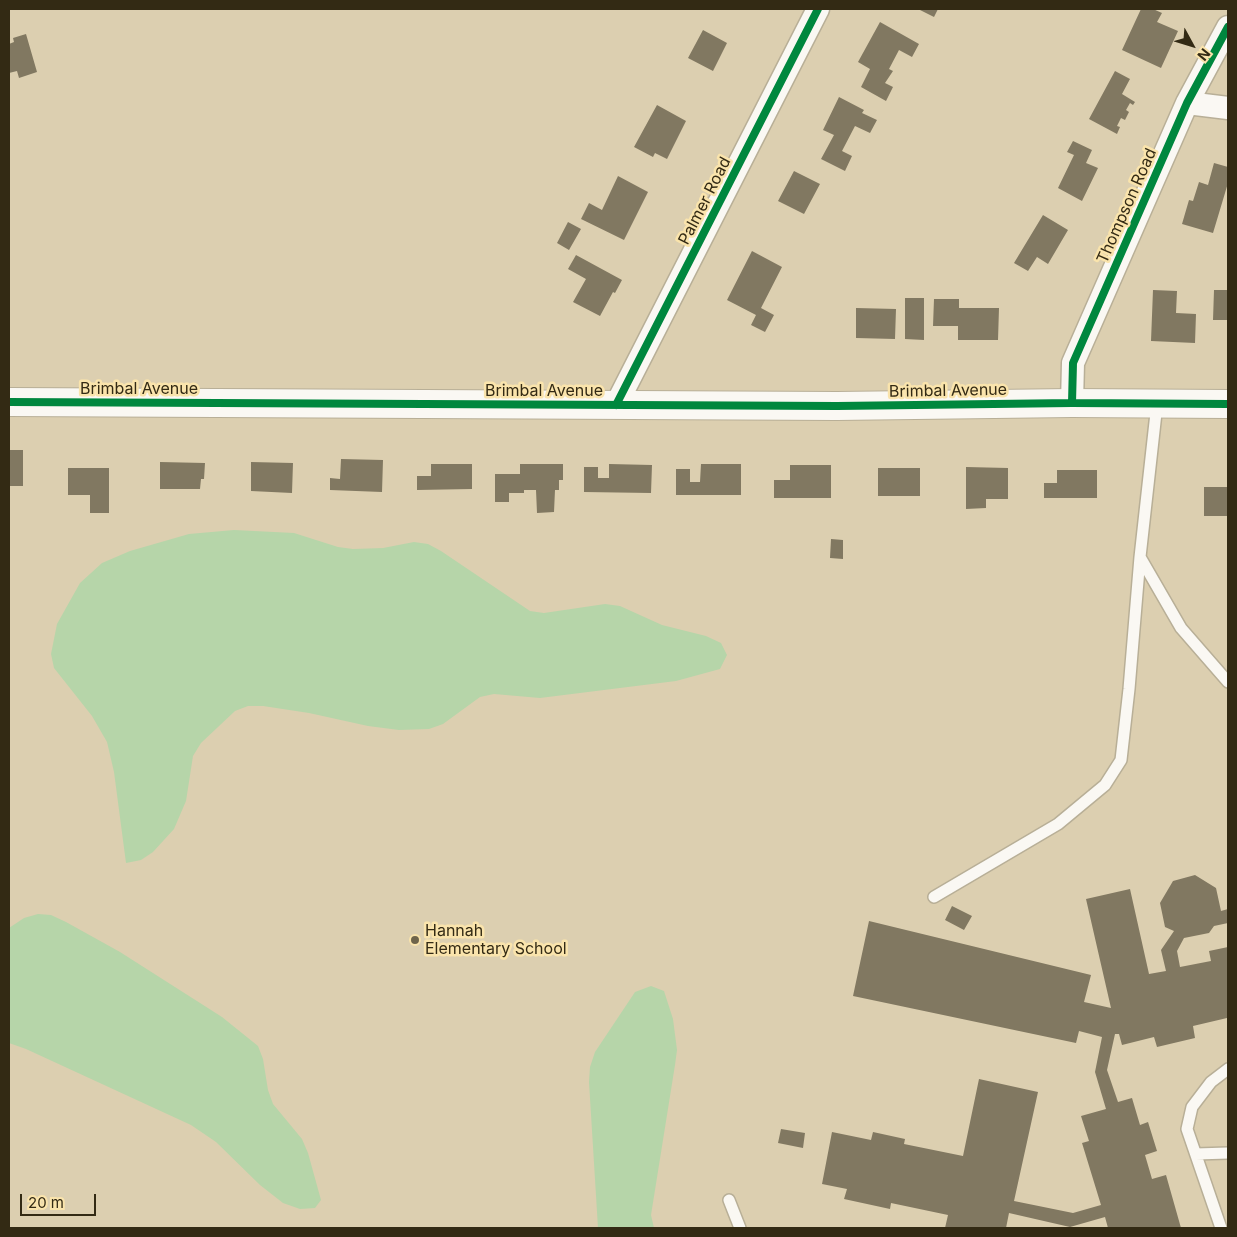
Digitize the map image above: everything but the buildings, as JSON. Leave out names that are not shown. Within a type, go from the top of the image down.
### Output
[{"type":"main road","name":"Brimbal Avenue","points":[[9,402],[836,406],[1072,403],[1228,404]]},
{"type":"street","name":"Palmer Road","points":[[616,405],[818,9]]},
{"type":"street","name":"Thompson Road","points":[[1072,403],[1073,363],[1187,102],[1228,27]]},
{"type":"street","points":[[1187,102],[1228,108]]},
{"type":"lane","points":[[934,897],[1058,824],[1105,785],[1121,760],[1130,680],[1140,557],[1157,404]]},
{"type":"lane","points":[[1140,557],[1181,628],[1228,682]]},
{"type":"lane","points":[[1223,1225],[1187,1129],[1192,1107],[1211,1082],[1228,1069]]},
{"type":"lane","points":[[1196,1154],[1228,1153]]},
{"type":"lane","points":[[729,1200],[740,1228]]},
{"type":"green space","points":[[234,530],[294,533],[338,547],[353,549],[383,548],[414,542],[428,544],[530,611],[544,613],[605,604],[620,606],[662,625],[706,636],[721,643],[727,655],[720,669],[676,681],[540,698],[494,694],[480,697],[443,724],[429,729],[399,730],[368,726],[309,713],[263,706],[248,706],[235,711],[201,743],[193,756],[186,801],[174,829],[153,852],[141,860],[126,863],[114,772],[107,742],[92,716],[54,668],[51,654],[57,624],[80,583],[102,563],[130,551],[189,534]]},
{"type":"green space","points":[[38,914],[51,915],[120,952],[222,1017],[258,1046],[263,1059],[268,1090],[273,1104],[302,1139],[308,1153],[321,1200],[315,1208],[300,1209],[283,1203],[260,1185],[216,1142],[191,1125],[26,1049],[9,1043],[9,928],[24,918]]},
{"type":"green space","points":[[651,986],[664,991],[673,1019],[677,1050],[651,1215],[654,1228],[598,1228],[589,1082],[590,1067],[595,1052],[635,992]]},
{"type":"cycle path","points":[[616,405],[818,9]]},
{"type":"cycle path","points":[[1072,403],[1073,363],[1187,103],[1228,27]]},
{"type":"cycle path","points":[[9,402],[837,406],[1072,403],[1228,404]]},
{"type":"place","name":"Hannah Elementary School","points":[[415,940]]}]
